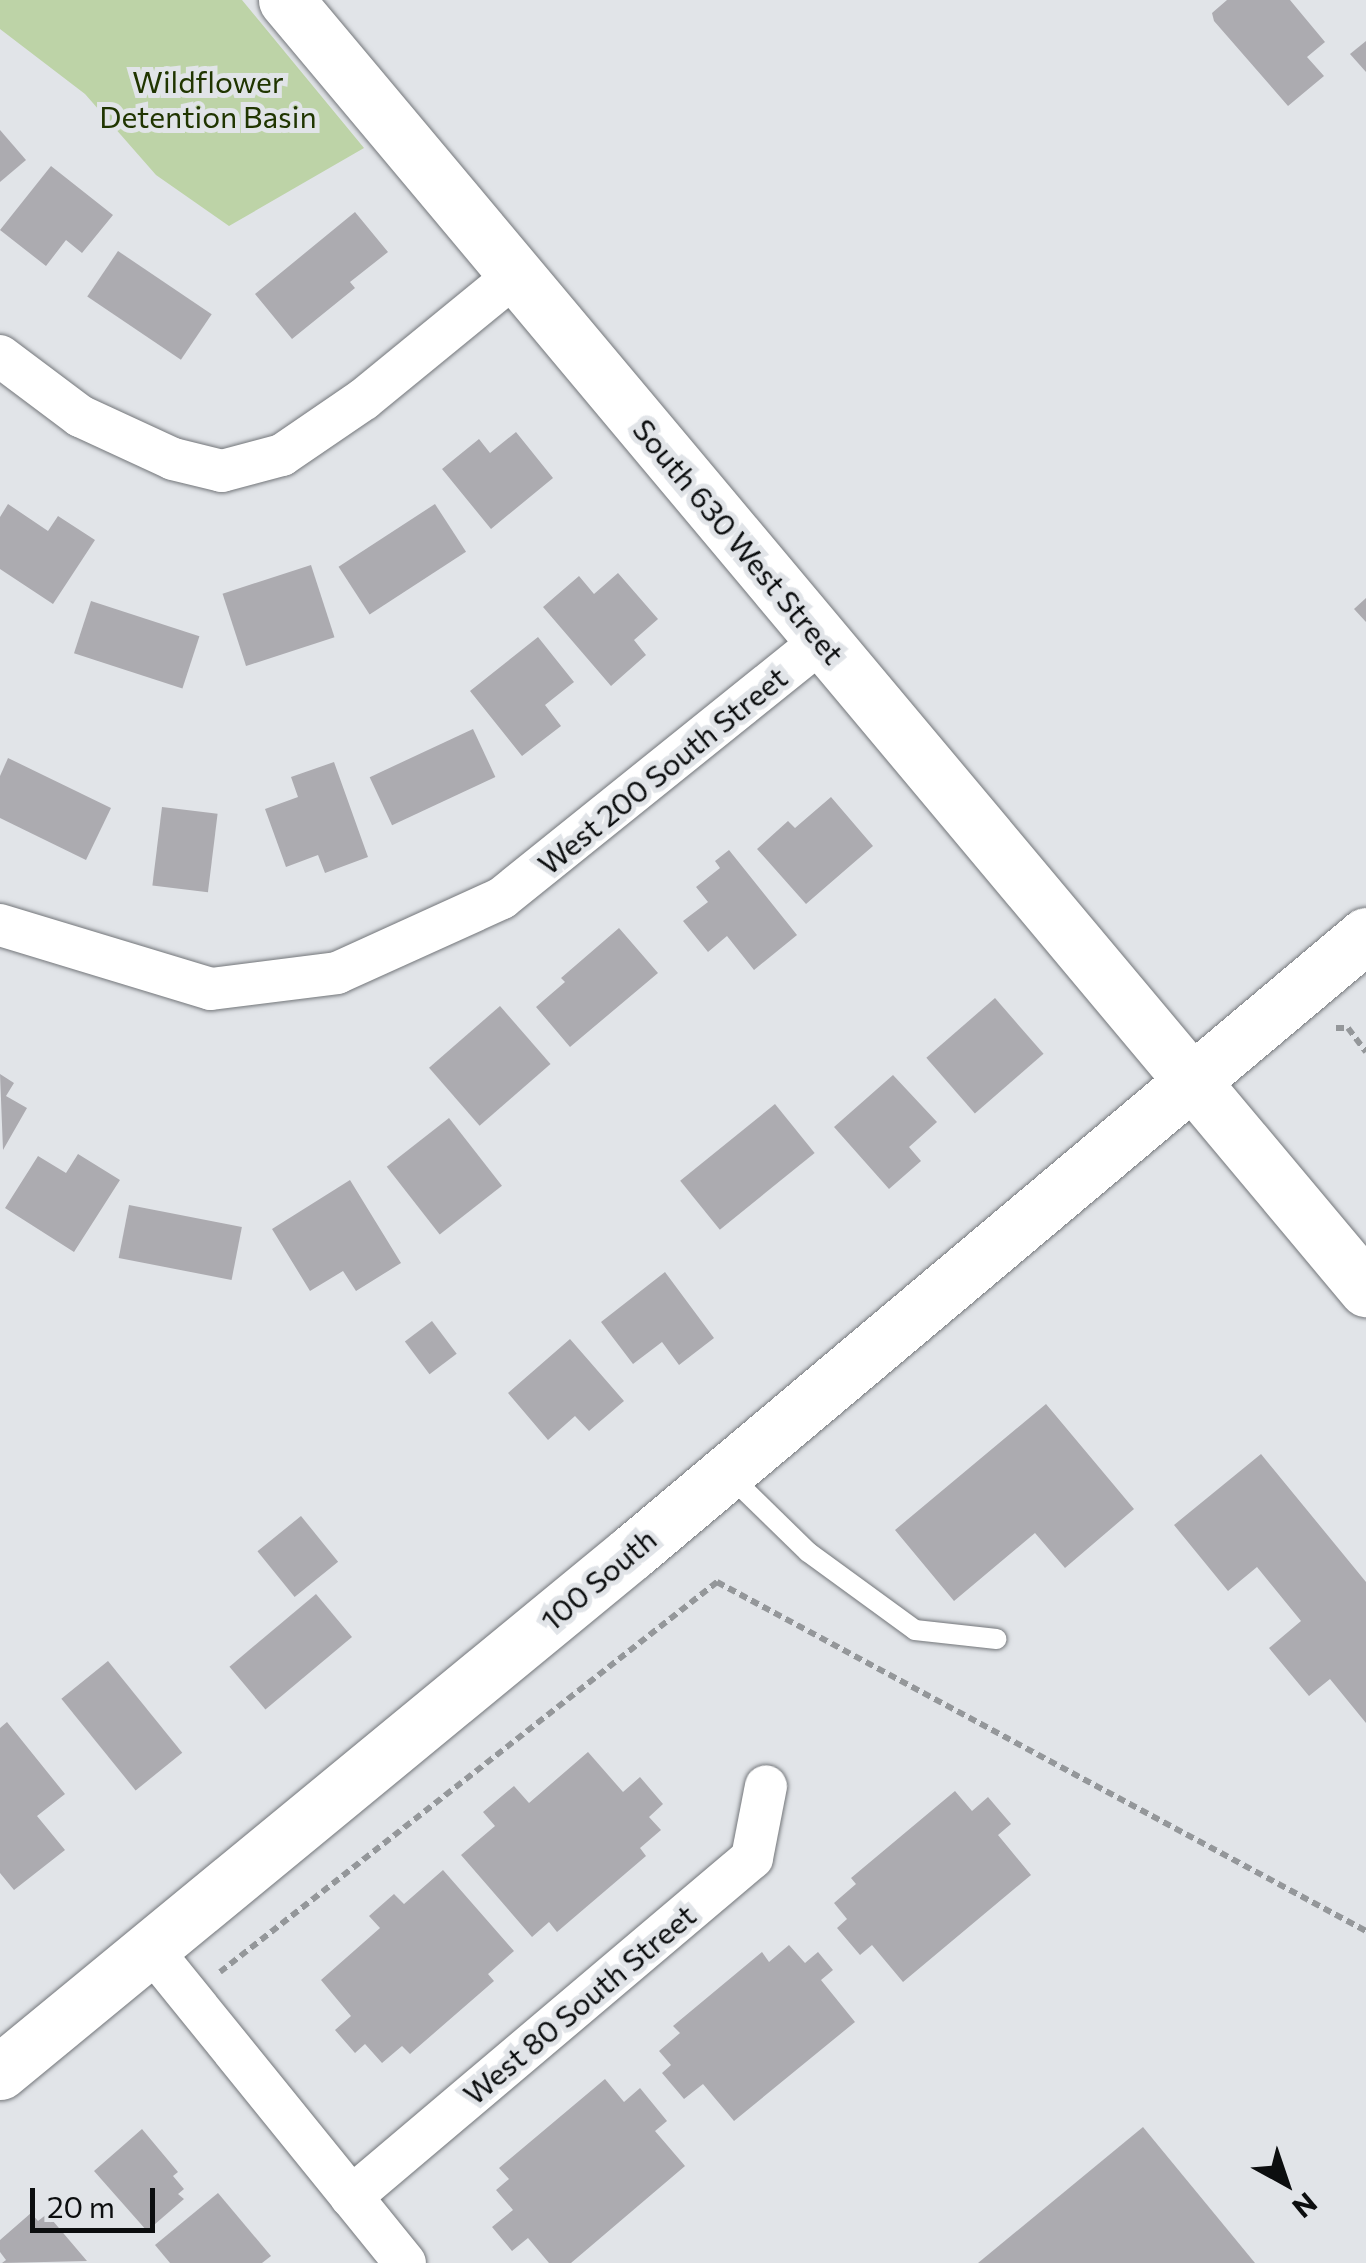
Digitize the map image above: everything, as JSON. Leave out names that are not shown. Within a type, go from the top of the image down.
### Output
[{"type":"street","name":"South 630 West Street","points":[[286,0],[1366,1289]]},
{"type":"street","points":[[0,356],[80,416],[173,459],[222,471],[282,454],[364,399],[518,274]]},
{"type":"street","name":"West 200 South Street","points":[[0,925],[211,989],[337,974],[502,898],[822,641]]},
{"type":"street","name":"100 South","points":[[0,2072],[726,1472],[1366,935]]},
{"type":"street","name":"West 80 South Street","points":[[351,2197],[752,1858],[766,1786]]},
{"type":"street","points":[[150,1948],[405,2263]]},
{"type":"lane","points":[[726,1472],[808,1552],[915,1630],[997,1639]]},
{"type":"path","points":[[1336,1028],[1348,1028],[1366,1052]]},
{"type":"green space","name":"Wildflower Detention Basin","points":[[0,0],[242,0],[364,148],[229,226],[156,175],[85,94],[0,29]]},
{"type":"building","points":[[1227,0],[1290,0],[1325,42],[1307,57],[1324,76],[1288,106],[1214,21],[1212,13]]},
{"type":"building","points":[[1366,41],[1366,72],[1350,54]]},
{"type":"building","points":[[0,130],[26,160],[0,182]]},
{"type":"building","points":[[51,166],[113,215],[82,253],[66,240],[46,266],[0,230]]},
{"type":"building","points":[[355,212],[388,252],[350,282],[355,288],[292,339],[255,294]]},
{"type":"building","points":[[118,251],[212,314],[181,360],[87,297]]},
{"type":"building","points":[[516,432],[553,478],[491,529],[442,469],[479,439],[490,453]]},
{"type":"building","points":[[8,504],[48,531],[58,516],[95,540],[53,604],[0,569],[0,517]]},
{"type":"building","points":[[435,504],[466,552],[370,614],[339,567]]},
{"type":"building","points":[[311,565],[334,637],[246,666],[223,594]]},
{"type":"building","points":[[618,573],[658,619],[634,640],[646,655],[611,686],[543,607],[579,576],[594,594]]},
{"type":"building","points":[[1366,598],[1366,622],[1354,609]]},
{"type":"building","points":[[91,601],[199,636],[182,689],[74,653]]},
{"type":"building","points":[[538,637],[574,682],[545,705],[561,726],[522,756],[470,691]]},
{"type":"building","points":[[473,729],[495,777],[392,825],[370,777]]},
{"type":"building","points":[[8,758],[111,808],[86,860],[0,818],[0,776]]},
{"type":"building","points":[[334,762],[368,857],[325,873],[318,855],[286,867],[265,809],[298,797],[291,777]]},
{"type":"building","points":[[831,797],[873,846],[806,904],[757,849],[788,821],[795,828]]},
{"type":"building","points":[[162,807],[218,814],[208,892],[152,885]]},
{"type":"building","points":[[729,850],[797,935],[754,970],[727,936],[708,952],[683,921],[708,902],[696,887],[720,868],[715,861]]},
{"type":"building","points":[[619,928],[658,973],[570,1047],[536,1007],[565,982],[561,978]]},
{"type":"building","points":[[995,998],[1044,1054],[975,1114],[926,1058]]},
{"type":"building","points":[[500,1006],[551,1064],[480,1126],[429,1068]]},
{"type":"building","points":[[0,1074],[14,1083],[6,1096],[27,1108],[3,1150]]},
{"type":"building","points":[[893,1075],[937,1122],[909,1147],[921,1161],[889,1189],[834,1127]]},
{"type":"building","points":[[775,1104],[815,1153],[720,1230],[680,1181]]},
{"type":"building","points":[[449,1118],[502,1186],[440,1234],[387,1167]]},
{"type":"building","points":[[78,1154],[120,1180],[74,1252],[5,1208],[38,1156],[66,1173]]},
{"type":"building","points":[[350,1180],[401,1263],[356,1291],[343,1271],[310,1291],[272,1229]]},
{"type":"building","points":[[129,1205],[242,1227],[232,1280],[119,1258]]},
{"type":"building","points":[[665,1272],[714,1338],[679,1365],[662,1342],[633,1364],[601,1322]]},
{"type":"building","points":[[432,1321],[457,1354],[430,1374],[405,1341]]},
{"type":"building","points":[[570,1339],[624,1401],[589,1431],[575,1416],[548,1440],[508,1393]]},
{"type":"building","points":[[1046,1404],[1134,1509],[1065,1568],[1035,1533],[954,1601],[895,1530]]},
{"type":"building","points":[[1261,1454],[1366,1582],[1366,1723],[1330,1679],[1309,1696],[1269,1648],[1301,1621],[1257,1567],[1228,1591],[1174,1525]]},
{"type":"building","points":[[301,1516],[338,1562],[295,1597],[257,1551]]},
{"type":"building","points":[[316,1594],[352,1637],[265,1710],[229,1667]]},
{"type":"building","points":[[108,1661],[182,1753],[136,1790],[61,1699]]},
{"type":"building","points":[[7,1722],[65,1794],[37,1816],[65,1850],[14,1890],[0,1873],[0,1728]]},
{"type":"building","points":[[588,1752],[623,1792],[640,1777],[663,1804],[649,1817],[661,1830],[640,1848],[646,1856],[557,1932],[549,1922],[532,1937],[461,1855],[495,1826],[483,1812],[514,1786],[529,1803]]},
{"type":"building","points":[[955,1791],[972,1811],[988,1797],[1011,1824],[998,1835],[1031,1875],[903,1982],[872,1945],[860,1955],[837,1928],[847,1919],[834,1903],[856,1884],[851,1878]]},
{"type":"building","points":[[443,1870],[514,1951],[488,1974],[494,1981],[410,2054],[402,2046],[382,2063],[365,2044],[355,2053],[335,2030],[351,2016],[321,1980],[380,1928],[369,1916],[394,1894],[404,1904]]},
{"type":"building","points":[[789,1945],[805,1963],[818,1952],[833,1970],[821,1980],[855,2022],[734,2121],[703,2084],[684,2099],[662,2073],[671,2065],[659,2051],[680,2033],[673,2026],[762,1952],[769,1962]]},
{"type":"building","points":[[605,2079],[624,2102],[640,2088],[667,2121],[655,2131],[685,2166],[571,2263],[549,2263],[528,2238],[512,2251],[492,2227],[513,2210],[496,2190],[509,2179],[499,2168]]},
{"type":"building","points":[[1143,2127],[1255,2263],[978,2263]]},
{"type":"building","points":[[142,2129],[178,2172],[173,2176],[184,2189],[178,2194],[184,2199],[147,2231],[94,2171]]},
{"type":"building","points":[[218,2193],[271,2256],[262,2263],[170,2263],[155,2245]]},
{"type":"building","points":[[31,2213],[38,2221],[47,2214],[87,2261],[2,2263],[6,2260],[0,2252],[0,2240]]}]
